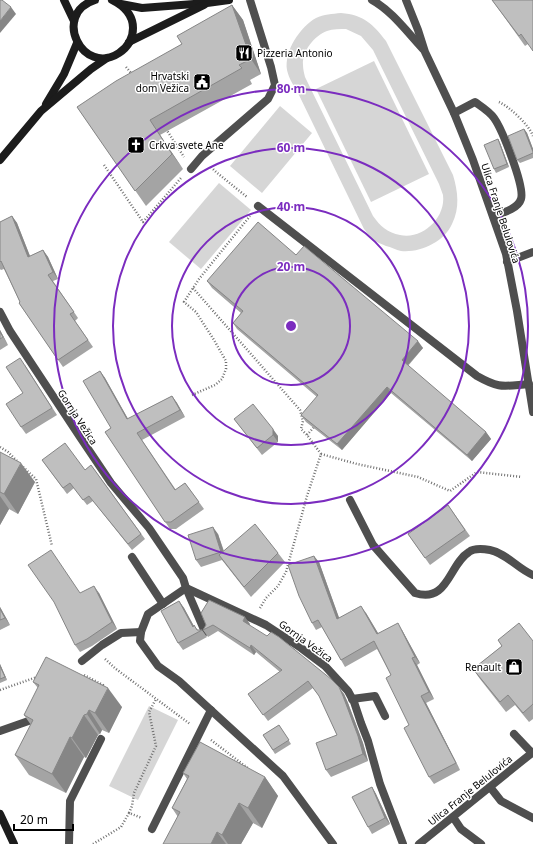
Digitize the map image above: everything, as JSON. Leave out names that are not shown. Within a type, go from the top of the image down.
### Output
[{"type":"main road","points":[[64,0],[74,21]]},
{"type":"main road","points":[[95,0],[84,5],[78,12],[74,21],[73,30],[77,43],[88,54],[97,58],[107,58]]},
{"type":"main road","points":[[112,0],[121,4],[142,8],[171,3],[207,3],[229,0]]},
{"type":"main road","points":[[41,111],[91,69],[107,58],[120,53],[130,42],[207,3]]},
{"type":"main road","points":[[121,4],[127,10],[132,22],[132,35],[130,42]]},
{"type":"main road","points":[[0,160],[41,111],[64,74],[77,43]]},
{"type":"main road","points":[[0,814],[14,844]]},
{"type":"street","points":[[191,169],[202,156],[268,99],[275,85],[271,67],[250,0]]},
{"type":"street","name":"Ulica Franje Belulovića","points":[[406,0],[425,52],[454,113],[474,160],[494,216],[507,262],[517,311],[533,412]]},
{"type":"street","name":"Ulica Franje Belulovića","points":[[376,1],[395,19],[425,52]]},
{"type":"street","points":[[454,113],[475,102],[486,108],[494,118],[505,141],[520,180],[522,194],[521,199],[516,206],[494,216]]},
{"type":"street","points":[[258,206],[477,376],[501,387],[529,384]]},
{"type":"street","points":[[507,262],[533,252]]},
{"type":"street","name":"Gornja Vežica","points":[[0,312],[10,330],[80,438],[111,482],[149,528],[183,578],[186,588],[266,625],[325,666],[348,691],[368,741],[380,784],[402,844]]},
{"type":"street","points":[[350,500],[373,545],[415,593],[423,596],[431,595],[444,586],[460,559],[470,551],[479,549],[492,550],[504,556],[525,572],[533,575]]},
{"type":"street","points":[[132,557],[163,604]]},
{"type":"street","points":[[205,632],[186,588],[148,614],[141,632],[140,641],[158,666],[178,680],[283,776],[333,844]]},
{"type":"street","points":[[82,661],[102,645],[121,633],[141,632]]},
{"type":"street","points":[[352,699],[375,696],[386,716]]},
{"type":"street","points":[[153,826],[212,710]]},
{"type":"street","points":[[0,731],[38,718]]},
{"type":"street","points":[[514,734],[533,752]]},
{"type":"street","points":[[69,844],[70,800],[102,740]]},
{"type":"street","name":"Ulica Franje Belulovića","points":[[419,844],[533,752]]},
{"type":"street","points":[[490,787],[501,801],[533,818]]},
{"type":"street","points":[[453,817],[461,829],[482,844]]},
{"type":"path","points":[[126,67],[133,76]]},
{"type":"path","points":[[498,101],[505,104],[530,130],[533,136]]},
{"type":"path","points":[[104,165],[143,222],[191,169],[162,122]]},
{"type":"path","points":[[192,395],[215,385],[222,379],[226,369],[226,361],[196,312],[184,302],[199,279],[258,206],[216,172]]},
{"type":"path","points":[[193,288],[300,410],[303,421],[301,429],[321,454],[357,464],[418,477],[450,491],[477,472],[522,477]]},
{"type":"path","points":[[307,435],[316,425]]},
{"type":"path","points":[[0,447],[8,452],[36,479],[52,546]]},
{"type":"path","points":[[253,619],[266,598],[278,586],[286,572],[307,496],[321,454]]},
{"type":"path","points":[[116,669],[249,769]]},
{"type":"path","points":[[83,674],[103,686],[102,689],[95,687]]},
{"type":"path","points":[[0,690],[42,675]]},
{"type":"path","points":[[93,844],[121,827],[129,813],[132,806],[134,793],[156,746],[150,712],[156,699]]},
{"type":"path","points":[[247,774],[252,762]]},
{"type":"path","points":[[129,813],[153,826]]},
{"type":"shaded area","points":[[341,13],[356,16],[367,21],[386,41],[453,175],[457,200],[455,218],[443,236],[431,245],[423,248],[401,251],[379,243],[370,237],[364,229],[289,76],[287,70],[288,55],[294,40],[299,33],[316,18]],"holes":[[[346,29],[361,36],[373,50],[443,195],[443,204],[437,219],[431,226],[416,234],[408,236],[392,233],[381,226],[373,216],[305,77],[303,70],[304,54],[313,40],[322,33],[329,30]]]},
{"type":"shaded area","points":[[374,61],[429,174],[371,202],[316,89]]},
{"type":"shaded area","points":[[280,106],[312,133],[262,193],[230,166]]},
{"type":"shaded area","points":[[219,183],[251,210],[201,269],[169,242]]},
{"type":"shaded area","points":[[149,706],[178,720],[138,800],[109,786]]},
{"type":"building","points":[[0,0],[11,7],[0,21]]},
{"type":"building","points":[[492,0],[533,0],[533,51],[521,34],[519,36]]},
{"type":"building","points":[[232,5],[251,59],[239,65],[242,68],[150,120],[172,154],[135,191],[77,107],[116,81],[182,44],[177,36]]},
{"type":"building","points":[[524,129],[533,153],[517,160],[508,136]]},
{"type":"building","points":[[498,139],[507,164],[494,169],[484,145]]},
{"type":"building","points":[[12,216],[28,257],[43,250],[53,272],[48,275],[74,312],[70,314],[88,340],[58,360],[19,303],[20,302],[1,261],[0,262],[0,222]]},
{"type":"building","points":[[258,222],[296,255],[304,246],[418,341],[402,360],[486,432],[467,455],[387,387],[337,444],[301,415],[318,395],[233,323],[243,311],[207,281]]},
{"type":"building","points":[[0,332],[3,337],[0,339]]},
{"type":"building","points":[[20,358],[52,408],[21,427],[6,404],[23,393],[6,367]]},
{"type":"building","points":[[100,371],[127,419],[172,396],[180,410],[137,433],[175,490],[185,483],[199,502],[171,522],[165,522],[105,432],[111,428],[83,381]]},
{"type":"building","points":[[253,404],[273,429],[273,435],[257,448],[234,419]]},
{"type":"building","points":[[65,443],[85,470],[91,465],[141,534],[128,544],[89,496],[83,500],[70,483],[63,488],[42,460]]},
{"type":"building","points":[[0,452],[21,463],[4,494],[0,492]]},
{"type":"building","points":[[448,505],[465,530],[425,558],[408,534]]},
{"type":"building","points":[[255,524],[278,553],[244,587],[219,555]]},
{"type":"building","points":[[213,527],[221,552],[196,560],[188,535]]},
{"type":"building","points":[[51,550],[80,593],[94,586],[112,622],[87,639],[75,645],[54,602],[28,565]]},
{"type":"building","points":[[314,556],[337,619],[361,606],[377,634],[398,623],[415,657],[412,658],[429,692],[421,696],[456,763],[429,777],[404,728],[409,725],[386,678],[391,675],[374,641],[341,660],[318,620],[312,623],[299,596],[288,565]]},
{"type":"building","points":[[209,600],[245,617],[243,621],[267,636],[271,632],[279,637],[339,687],[358,736],[363,754],[326,770],[316,743],[337,735],[319,696],[308,681],[263,715],[248,694],[282,670],[251,645],[250,648],[213,625],[203,630],[206,625],[201,613]]},
{"type":"building","points":[[179,601],[193,627],[194,625],[197,630],[202,630],[178,643],[161,611]]},
{"type":"building","points":[[0,609],[5,618],[0,620]]},
{"type":"building","name":"Renault","points":[[519,623],[533,641],[533,704],[523,713],[508,695],[500,702],[473,669],[502,646],[498,640]]},
{"type":"building","points":[[46,657],[108,688],[95,713],[89,710],[87,714],[84,715],[72,738],[70,737],[52,774],[15,755],[33,720],[24,715],[39,685],[33,682]]},
{"type":"building","points":[[0,666],[5,677],[0,679]]},
{"type":"building","points":[[279,725],[289,740],[273,750],[263,735]]},
{"type":"building","points":[[200,742],[265,777],[248,808],[239,803],[222,835],[217,832],[211,844],[163,844],[180,812],[172,808],[189,776],[183,773]]},
{"type":"building","points":[[372,787],[385,818],[368,827],[352,797]]},
{"type":"place","name":"Pizzeria Antonio","points":[[244,53]]},
{"type":"place","name":"Hrvatski dom Vežica","points":[[202,82]]},
{"type":"place","name":"Crkva svete Ane","points":[[136,145]]},
{"type":"place","name":"Renault","points":[[514,667]]}]
